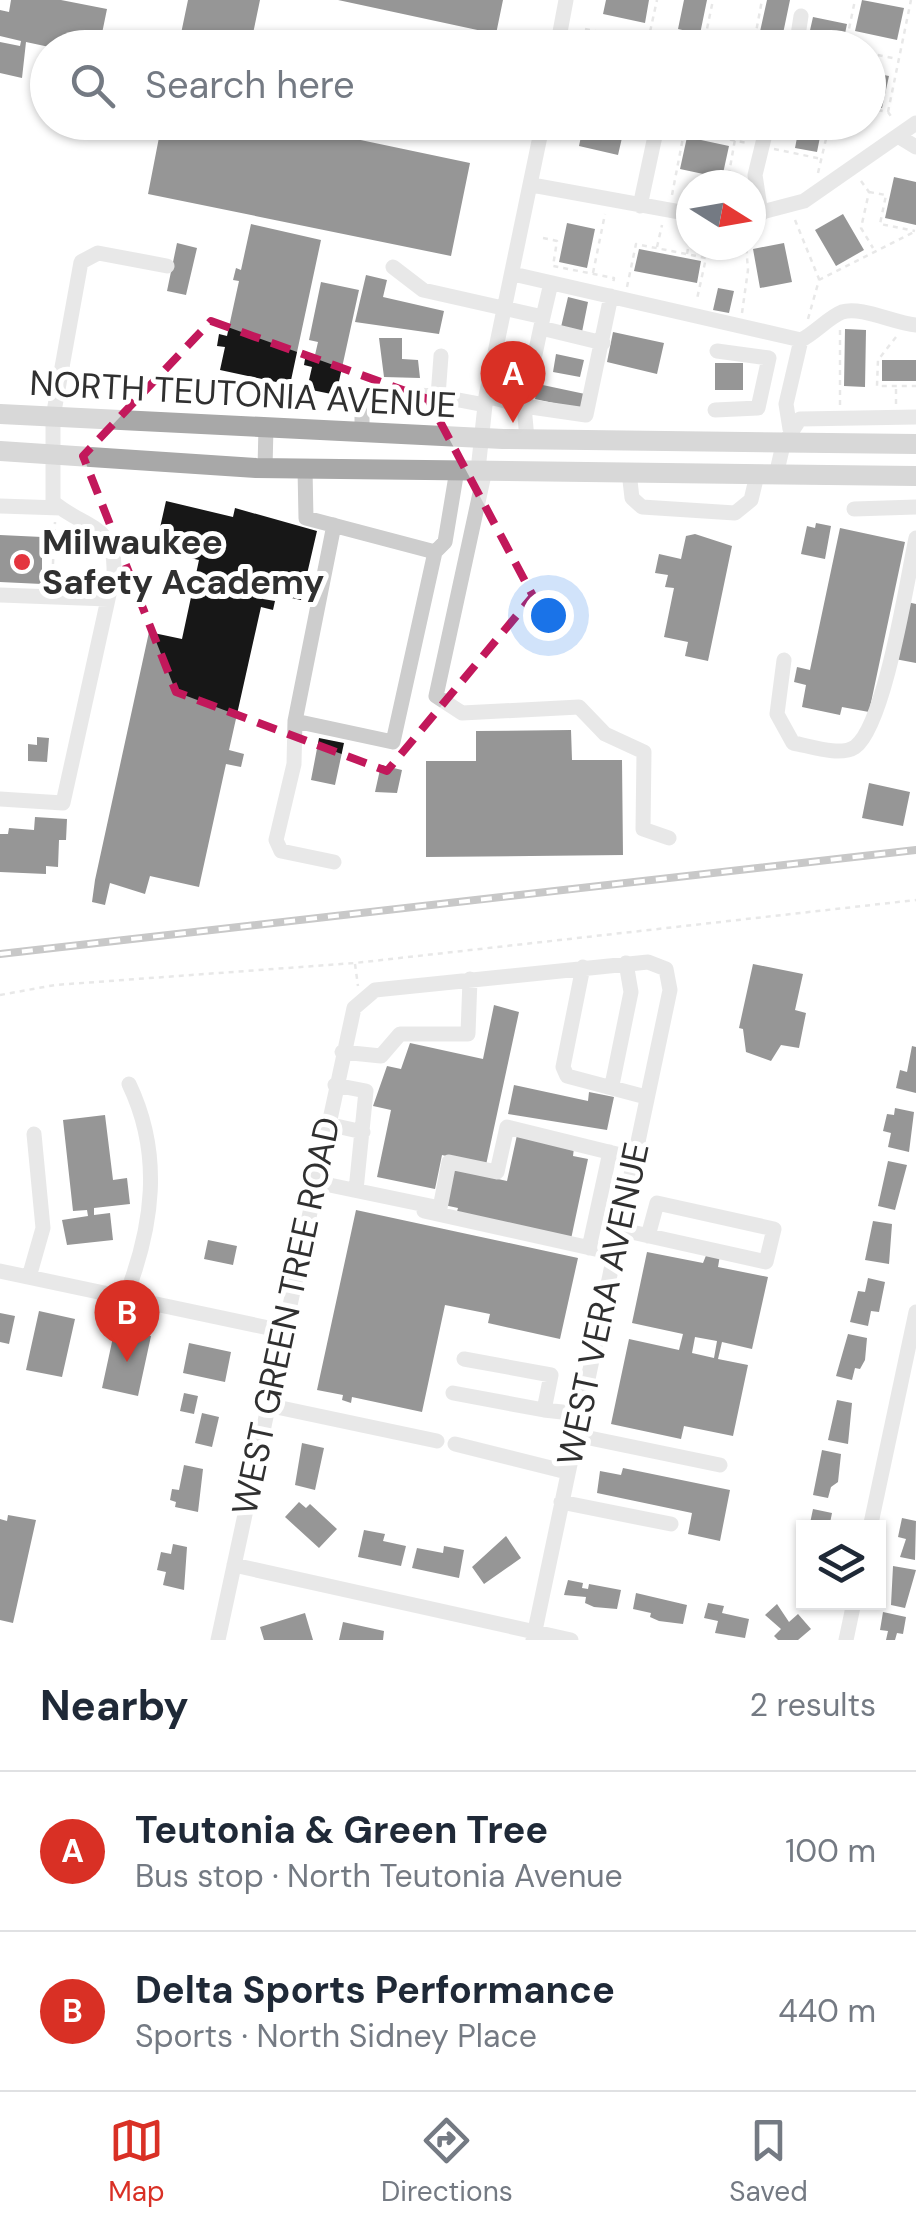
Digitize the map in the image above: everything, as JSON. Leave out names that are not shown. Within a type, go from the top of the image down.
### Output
[{"type":"main road","name":"NORTH TEUTONIA AVENUE","points":[[0,414],[480,438],[754,444],[787,437],[916,444]]},
{"type":"main road","name":"NORTH TEUTONIA AVENUE","points":[[0,451],[266,468],[916,476]]},
{"type":"street","points":[[560,30],[566,0]]},
{"type":"street","points":[[799,30],[802,16]]},
{"type":"street","points":[[766,211],[804,201],[916,122]]},
{"type":"street","points":[[898,136],[916,147]]},
{"type":"street","points":[[540,140],[485,400],[436,696],[462,713],[580,707],[605,734],[644,752],[643,829],[669,838]]},
{"type":"street","points":[[640,206],[654,140]]},
{"type":"street","points":[[756,170],[764,140]]},
{"type":"street","points":[[532,185],[676,212]]},
{"type":"street","points":[[0,799],[63,803],[108,600],[115,549],[100,530],[53,502],[53,417],[81,262],[98,253],[167,266]]},
{"type":"street","points":[[393,267],[424,290],[506,307],[603,344]]},
{"type":"street","points":[[514,274],[802,339]]},
{"type":"street","points":[[527,439],[524,406],[551,282]]},
{"type":"street","points":[[362,432],[362,405],[370,393],[485,400],[586,414],[618,298]]},
{"type":"street","points":[[628,472],[632,498],[642,507],[735,513],[748,506],[787,437],[786,404],[802,339],[840,312],[861,311],[911,324]]},
{"type":"street","points":[[717,350],[769,358],[758,408],[722,409],[731,444]]},
{"type":"street","points":[[496,354],[534,361]]},
{"type":"street","points":[[438,396],[442,356]]},
{"type":"street","points":[[752,408],[754,444]]},
{"type":"street","points":[[580,414],[580,440]]},
{"type":"street","name":"NORTH TEUTONIA AVENUE","points":[[787,437],[800,419],[813,416],[916,417]]},
{"type":"street","points":[[266,428],[266,468]]},
{"type":"street","points":[[305,469],[306,518],[435,552]]},
{"type":"street","points":[[295,721],[393,742],[435,552],[445,542],[473,470]]},
{"type":"street","points":[[0,506],[61,508]]},
{"type":"street","points":[[854,509],[916,507]]},
{"type":"street","points":[[334,525],[295,721],[294,764],[276,840],[281,851],[334,862]]},
{"type":"street","points":[[784,660],[777,714],[793,744],[842,751],[855,747],[876,720],[916,538]]},
{"type":"street","points":[[0,595],[108,600]]},
{"type":"street","name":"WEST VERA AVENUE","points":[[533,1636],[670,984],[666,970],[648,962],[626,963]]},
{"type":"street","points":[[363,996],[375,990],[626,963],[632,992],[612,1085]]},
{"type":"street","points":[[584,967],[563,1067],[567,1076],[612,1085],[646,1098]]},
{"type":"street","points":[[342,1052],[381,1056],[400,1034],[468,1034],[470,979]]},
{"type":"street","name":"WEST GREEN TREE ROAD","points":[[218,1640],[342,1052],[354,1008],[363,996]]},
{"type":"street","points":[[125,1298],[149,1222],[152,1162],[144,1115],[128,1084]]},
{"type":"street","points":[[335,1085],[366,1091],[356,1190]]},
{"type":"street","points":[[327,1124],[364,1132]]},
{"type":"street","points":[[315,1182],[440,1208],[450,1162],[497,1172],[507,1127],[633,1158]]},
{"type":"street","points":[[29,1277],[43,1228],[34,1134]]},
{"type":"street","points":[[589,1248],[610,1152]]},
{"type":"street","points":[[413,1202],[440,1218],[614,1254]]},
{"type":"street","points":[[618,1229],[648,1236],[766,1262],[774,1229],[656,1203],[648,1236]]},
{"type":"street","points":[[0,1271],[283,1332]]},
{"type":"street","points":[[872,1520],[916,1312]]},
{"type":"street","points":[[464,1358],[552,1375],[544,1410]]},
{"type":"street","points":[[453,1393],[580,1414]]},
{"type":"street","points":[[268,1405],[437,1440]]},
{"type":"street","points":[[575,1435],[720,1465]]},
{"type":"street","points":[[455,1444],[567,1472]]},
{"type":"street","points":[[561,1502],[671,1524]]},
{"type":"street","points":[[234,1565],[533,1636],[571,1640]]},
{"type":"street","points":[[846,1640],[852,1610]]},
{"type":"path","points":[[650,30],[657,0]]},
{"type":"path","points":[[706,30],[713,0]]},
{"type":"path","points":[[756,30],[762,0]]},
{"type":"path","points":[[849,30],[855,0]]},
{"type":"path","points":[[893,119],[888,112],[911,0]]},
{"type":"path","points":[[585,29],[590,30]]},
{"type":"path","points":[[886,56],[899,59]]},
{"type":"path","points":[[672,195],[683,140]]},
{"type":"path","points":[[730,140],[822,158]]},
{"type":"path","points":[[818,173],[826,140]]},
{"type":"path","points":[[729,170],[735,141]]},
{"type":"path","points":[[861,182],[869,192],[886,195],[880,224],[916,231]]},
{"type":"path","points":[[869,192],[861,228],[874,249]]},
{"type":"path","points":[[593,274],[605,214]]},
{"type":"path","points":[[795,220],[820,280],[802,339]]},
{"type":"path","points":[[657,247],[662,225]]},
{"type":"path","points":[[820,280],[874,249],[916,231]]},
{"type":"path","points":[[543,238],[557,241],[553,266],[614,278],[618,298]]},
{"type":"path","points":[[618,298],[636,244],[676,251]]},
{"type":"path","points":[[694,315],[706,260]]},
{"type":"path","points":[[740,326],[747,260]]},
{"type":"path","points":[[840,312],[840,405]]},
{"type":"path","points":[[911,324],[878,360],[877,386],[916,386]]},
{"type":"path","points":[[896,386],[896,406]]},
{"type":"path","points":[[40,520],[55,521],[51,590]]},
{"type":"path","points":[[0,995],[54,986],[355,962],[916,900]]},
{"type":"path","points":[[355,962],[363,996]]},
{"type":"highlighted area","points":[[211,321],[428,399],[533,596],[387,771],[176,692],[83,456]]},
{"type":"building","points":[[11,0],[61,0],[107,9],[103,30],[30,30],[22,78],[0,73],[0,42],[20,46],[21,41],[0,36],[0,10],[9,12]]},
{"type":"building","points":[[188,0],[260,0],[254,30],[182,30]]},
{"type":"building","points":[[338,0],[503,0],[497,30],[477,30]]},
{"type":"building","points":[[606,0],[649,0],[645,23],[603,14]]},
{"type":"building","points":[[684,0],[707,0],[701,30],[678,29]]},
{"type":"building","points":[[767,0],[790,0],[784,30],[760,30]]},
{"type":"building","points":[[862,0],[904,8],[897,40],[886,38],[886,30],[855,30]]},
{"type":"building","points":[[813,17],[847,24],[846,30],[810,30]]},
{"type":"building","points":[[158,140],[361,140],[470,163],[451,256],[148,194]]},
{"type":"building","points":[[580,140],[622,140],[618,155],[579,146]]},
{"type":"building","points":[[686,140],[729,146],[724,170],[680,169]]},
{"type":"building","points":[[797,140],[819,140],[817,152],[795,148]]},
{"type":"building","points":[[894,177],[916,182],[916,225],[885,218]]},
{"type":"building","points":[[843,214],[864,250],[836,266],[815,230]]},
{"type":"building","points":[[567,223],[595,229],[587,268],[559,262]]},
{"type":"building","points":[[251,224],[321,240],[290,385],[220,370],[225,347],[217,346],[219,334],[227,336],[239,281],[233,280],[236,268],[241,270]]},
{"type":"building","points":[[177,243],[197,248],[186,295],[167,291]]},
{"type":"building","points":[[784,243],[792,282],[760,288],[755,260],[766,260],[766,246]]},
{"type":"building","points":[[639,249],[676,256],[676,260],[701,261],[697,283],[634,271]]},
{"type":"building","points":[[366,275],[387,280],[383,297],[444,311],[439,334],[355,322]]},
{"type":"building","points":[[321,282],[359,290],[336,395],[307,389],[312,367],[304,365],[306,353],[315,355],[318,342],[309,340]]},
{"type":"building","points":[[718,288],[734,291],[729,313],[713,310]]},
{"type":"building","points":[[568,297],[588,302],[582,332],[561,327]]},
{"type":"building","points":[[845,329],[866,330],[865,387],[844,386]]},
{"type":"building","points":[[613,332],[664,343],[657,374],[607,362]]},
{"type":"building","points":[[379,338],[402,338],[402,359],[418,360],[420,378],[384,377]]},
{"type":"building","points":[[556,354],[584,360],[580,377],[553,372]]},
{"type":"building","points":[[882,360],[916,360],[916,381],[882,381]]},
{"type":"building","points":[[715,363],[743,363],[743,390],[715,390]]},
{"type":"building","points":[[538,384],[585,394],[581,409],[535,399]]},
{"type":"building","points":[[166,501],[233,517],[235,508],[317,531],[301,600],[264,592],[263,599],[275,601],[273,610],[261,607],[229,750],[244,754],[241,767],[226,764],[199,887],[150,876],[145,894],[110,883],[105,905],[92,902],[95,880],[149,632],[182,639],[199,560],[155,550]]},
{"type":"building","points":[[816,523],[831,526],[825,559],[801,554],[807,526],[815,528]]},
{"type":"building","points":[[840,528],[905,542],[869,712],[842,707],[840,715],[802,707],[806,685],[794,682],[797,667],[810,670]]},
{"type":"building","points":[[695,534],[732,546],[708,661],[685,656],[688,642],[664,637],[674,588],[665,587],[668,575],[655,573],[659,554],[681,559],[686,536]]},
{"type":"building","name":"Milwaukee Safety Academy","points":[[0,535],[42,537],[42,584],[0,582]]},
{"type":"building","points":[[907,602],[916,604],[916,663],[895,659]]},
{"type":"building","points":[[571,730],[572,760],[622,760],[623,855],[426,857],[426,761],[476,761],[476,731]]},
{"type":"building","points":[[37,737],[49,738],[47,762],[28,761],[28,744],[37,745]]},
{"type":"building","points":[[319,738],[344,743],[335,785],[311,780]]},
{"type":"building","points":[[381,765],[402,770],[397,793],[375,792]]},
{"type":"building","points":[[869,783],[910,792],[903,826],[862,818]]},
{"type":"building","points":[[35,817],[67,819],[66,840],[59,840],[58,867],[46,866],[46,874],[0,872],[0,834],[8,834],[9,828],[34,830]]},
{"type":"building","points":[[753,964],[803,974],[795,1010],[806,1013],[799,1048],[781,1045],[771,1061],[746,1052],[743,1029],[739,1028]]},
{"type":"building","points":[[494,1005],[519,1012],[486,1165],[442,1155],[435,1189],[377,1177],[391,1110],[373,1106],[387,1066],[401,1069],[410,1043],[483,1059]]},
{"type":"building","points":[[912,1046],[916,1047],[916,1093],[896,1088],[900,1070],[907,1072]]},
{"type":"building","points":[[514,1085],[588,1101],[589,1092],[614,1097],[607,1130],[508,1114]]},
{"type":"building","points":[[895,1108],[914,1112],[909,1152],[888,1147],[891,1133],[883,1131],[887,1114],[894,1115]]},
{"type":"building","points":[[105,1115],[113,1180],[127,1178],[130,1204],[94,1208],[94,1215],[110,1213],[113,1240],[67,1245],[62,1220],[88,1216],[87,1210],[73,1211],[63,1120]]},
{"type":"building","points":[[517,1135],[574,1148],[573,1156],[588,1159],[571,1239],[455,1218],[458,1208],[444,1205],[452,1169],[507,1181]]},
{"type":"building","points":[[888,1161],[907,1165],[895,1210],[878,1206]]},
{"type":"building","points":[[356,1210],[578,1258],[560,1339],[488,1323],[490,1314],[445,1305],[422,1412],[352,1397],[351,1403],[342,1400],[343,1395],[317,1390]]},
{"type":"building","points":[[873,1221],[892,1224],[889,1264],[865,1260]]},
{"type":"building","points":[[208,1240],[237,1246],[233,1265],[204,1259]]},
{"type":"building","points":[[647,1252],[703,1263],[707,1253],[720,1255],[718,1267],[768,1277],[752,1349],[722,1342],[718,1359],[748,1365],[733,1436],[684,1426],[681,1439],[611,1424],[629,1339],[679,1350],[683,1334],[632,1323]],"holes":[[[695,1337],[717,1341],[714,1358],[692,1353]]]},
{"type":"building","points":[[868,1278],[885,1282],[879,1312],[871,1311],[868,1326],[850,1322],[858,1291],[865,1292]]},
{"type":"building","points":[[39,1311],[75,1319],[62,1377],[26,1370]]},
{"type":"building","points":[[0,1313],[15,1316],[9,1344],[0,1342]]},
{"type":"building","points":[[115,1328],[151,1336],[138,1396],[102,1388]]},
{"type":"building","points":[[848,1334],[867,1338],[865,1360],[860,1369],[855,1368],[852,1380],[836,1376]]},
{"type":"building","points":[[189,1343],[231,1352],[225,1382],[183,1373]]},
{"type":"building","points":[[184,1393],[198,1396],[194,1414],[180,1411]]},
{"type":"building","points":[[837,1400],[852,1403],[848,1444],[828,1440]]},
{"type":"building","points":[[202,1413],[219,1417],[212,1447],[195,1443]]},
{"type":"building","points":[[302,1443],[324,1448],[315,1490],[295,1485]]},
{"type":"building","points":[[822,1450],[841,1454],[838,1482],[831,1487],[828,1498],[813,1495]]},
{"type":"building","points":[[184,1465],[203,1469],[198,1512],[175,1507],[176,1502],[170,1500],[172,1489],[179,1490]]},
{"type":"building","points":[[623,1468],[730,1490],[720,1541],[688,1534],[692,1513],[597,1493],[600,1471],[621,1475]]},
{"type":"building","points":[[299,1502],[306,1508],[310,1504],[337,1529],[319,1548],[285,1517]]},
{"type":"building","points":[[813,1509],[832,1513],[831,1520],[811,1520]]},
{"type":"building","points":[[8,1515],[36,1520],[13,1623],[0,1620],[0,1519],[7,1521]]},
{"type":"building","points":[[902,1518],[916,1521],[915,1560],[900,1557],[906,1539],[898,1537]]},
{"type":"building","points":[[364,1530],[385,1534],[383,1541],[406,1546],[401,1566],[358,1557]]},
{"type":"building","points":[[506,1536],[521,1558],[484,1584],[472,1567]]},
{"type":"building","points":[[173,1544],[187,1547],[184,1590],[163,1585],[166,1572],[157,1570],[161,1552],[171,1554]]},
{"type":"building","points":[[444,1546],[464,1550],[459,1578],[412,1568],[417,1548],[443,1553]]},
{"type":"building","points":[[893,1566],[916,1570],[905,1608],[891,1605]]},
{"type":"building","points":[[568,1580],[583,1583],[582,1588],[588,1589],[589,1584],[621,1590],[617,1609],[594,1607],[585,1603],[586,1597],[564,1595]]},
{"type":"building","points":[[636,1593],[687,1605],[683,1624],[659,1621],[650,1617],[651,1613],[633,1609]]},
{"type":"building","points":[[708,1603],[724,1606],[722,1613],[749,1619],[745,1638],[715,1633],[718,1621],[704,1618]]},
{"type":"building","points":[[777,1604],[789,1622],[798,1614],[811,1629],[798,1640],[778,1640],[774,1636],[781,1629],[765,1615]]},
{"type":"building","points":[[883,1612],[906,1617],[903,1634],[897,1633],[895,1640],[886,1640],[888,1631],[880,1630]]},
{"type":"building","points":[[305,1613],[313,1640],[264,1640],[260,1627]]},
{"type":"building","points":[[343,1622],[384,1631],[383,1640],[339,1640]]},
{"type":"railway","points":[[0,954],[916,850]]},
{"type":"place","name":"Teutonia & Green Tree","points":[[513,423]]},
{"type":"place","name":"Milwaukee Safety Academy","points":[[22,562]]},
{"type":"place","name":"Delta Sports Performance","points":[[127,1362]]}]
